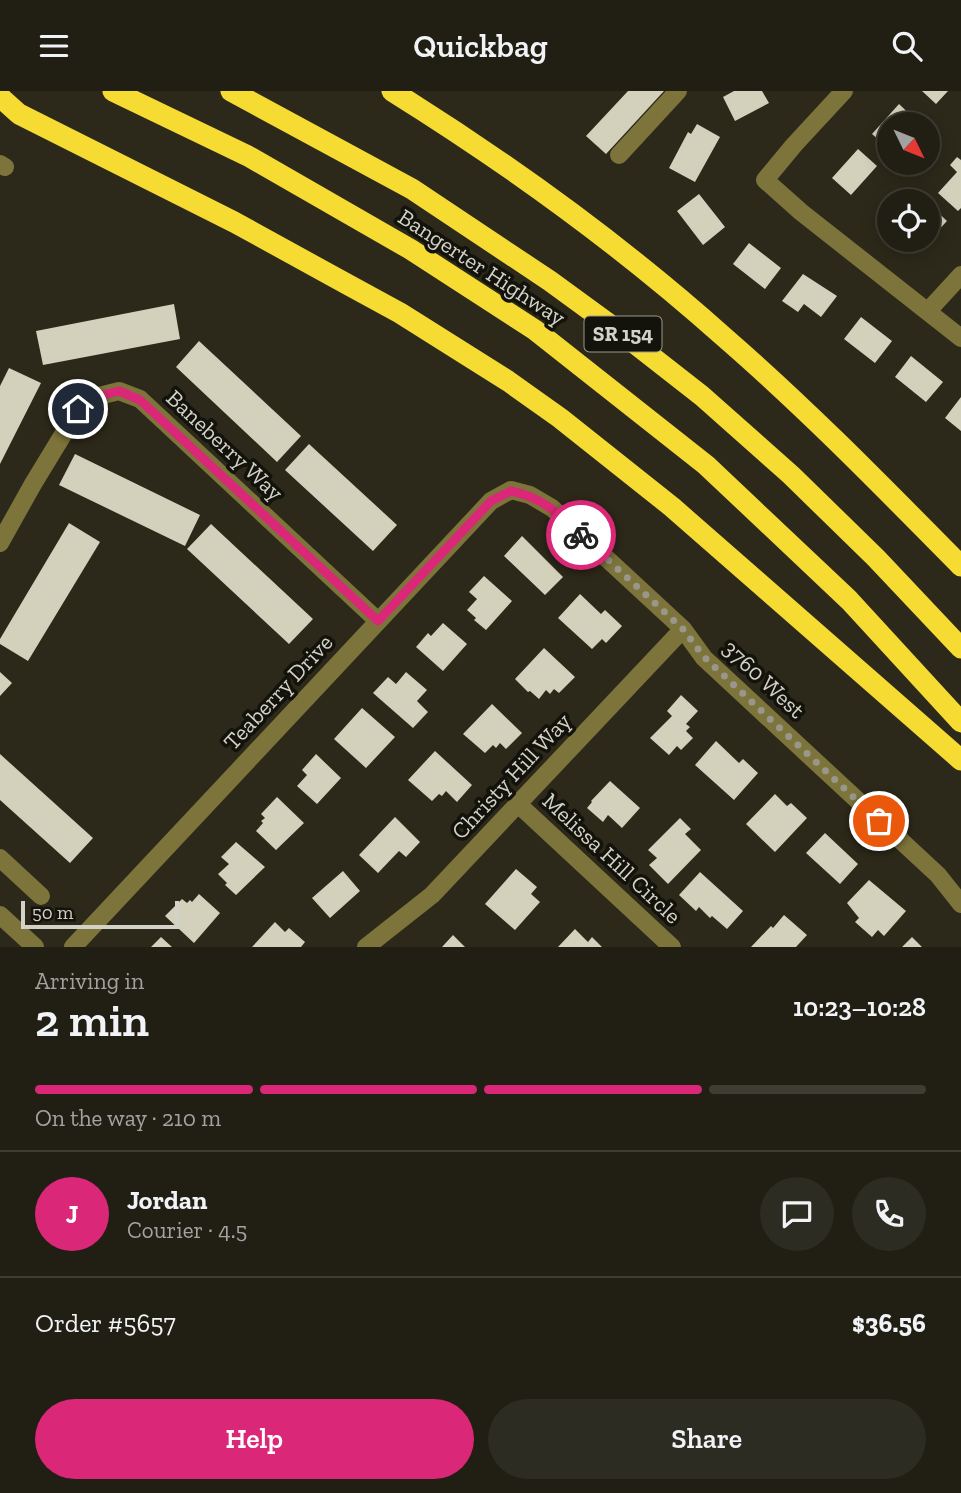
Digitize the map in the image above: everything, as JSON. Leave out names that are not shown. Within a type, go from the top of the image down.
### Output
[{"type":"highway","name":"Bangerter Highway","points":[[113,91],[248,156],[410,249],[535,330],[706,465],[849,600],[961,722]]},
{"type":"highway","name":"Bangerter Highway","points":[[231,91],[412,189],[550,281],[624,335],[702,396],[792,475],[877,558],[961,648]]},
{"type":"highway","points":[[392,91],[513,170],[655,278],[771,378],[961,566]]},
{"type":"highway","points":[[0,97],[9,113],[234,222],[400,313],[508,381],[560,418],[672,507],[961,760]]},
{"type":"street","points":[[619,155],[678,91]]},
{"type":"street","points":[[844,91],[765,180],[801,212],[961,338]]},
{"type":"street","points":[[928,311],[961,275]]},
{"type":"street","name":"Baneberry Way","points":[[0,543],[78,409],[99,396],[119,391],[140,400],[378,621]]},
{"type":"street","name":"Teaberry Drive","points":[[73,947],[491,501],[511,491],[530,495]]},
{"type":"street","name":"3760 West","points":[[530,495],[552,508],[683,629],[704,657],[938,875],[961,904]]},
{"type":"street","name":"Christy Hill Way","points":[[366,947],[432,895],[683,629]]},
{"type":"street","name":"Melissa Hill Circle","points":[[518,804],[672,947]]},
{"type":"street","points":[[0,860],[41,896]]},
{"type":"street","points":[[0,915],[35,947]]},
{"type":"building","points":[[628,91],[664,91],[606,154],[586,136]]},
{"type":"building","points":[[734,91],[762,91],[769,103],[735,121],[723,97]]},
{"type":"building","points":[[922,91],[948,91],[936,104]]},
{"type":"building","points":[[899,104],[907,112],[892,112]]},
{"type":"building","points":[[697,124],[720,137],[695,182],[669,168],[688,132],[691,134]]},
{"type":"building","points":[[858,149],[877,166],[851,195],[832,178]]},
{"type":"building","points":[[957,157],[961,160],[961,208],[958,211],[940,195],[940,191],[957,172],[950,165]]},
{"type":"building","points":[[699,194],[725,227],[703,245],[677,211]]},
{"type":"building","points":[[940,214],[947,221],[940,229]]},
{"type":"building","points":[[749,243],[781,268],[765,289],[733,264]]},
{"type":"building","points":[[803,274],[837,296],[821,317],[804,304],[798,312],[782,301]]},
{"type":"building","points":[[174,304],[180,339],[43,365],[36,331]]},
{"type":"building","points":[[861,317],[892,341],[875,363],[844,339]]},
{"type":"building","points":[[199,341],[301,436],[277,462],[176,367]]},
{"type":"building","points":[[911,356],[943,382],[926,402],[895,377]]},
{"type":"building","points":[[9,368],[41,383],[0,464],[0,386]]},
{"type":"building","points":[[961,397],[961,431],[945,418]]},
{"type":"building","points":[[309,444],[397,525],[373,551],[285,470]]},
{"type":"building","points":[[75,454],[200,515],[185,546],[59,485]]},
{"type":"building","points":[[69,523],[100,542],[28,661],[0,644],[0,639]]},
{"type":"building","points":[[211,524],[313,619],[289,644],[187,549]]},
{"type":"building","points":[[522,536],[563,577],[545,595],[504,556]]},
{"type":"building","points":[[484,576],[512,601],[486,630],[467,610],[477,599],[469,592]]},
{"type":"building","points":[[580,594],[601,614],[605,610],[622,626],[606,643],[602,639],[592,649],[558,618]]},
{"type":"building","points":[[443,623],[467,644],[443,671],[416,647],[428,633],[431,636]]},
{"type":"building","points":[[544,648],[575,677],[559,693],[554,689],[550,694],[546,690],[539,699],[515,679]]},
{"type":"building","points":[[0,672],[12,683],[0,696]]},
{"type":"building","points":[[406,672],[427,690],[417,701],[428,712],[413,728],[373,693],[388,677],[396,684]]},
{"type":"building","points":[[681,695],[698,711],[686,724],[690,727],[686,731],[693,738],[681,750],[677,746],[669,755],[650,738],[672,716],[667,711]]},
{"type":"building","points":[[492,704],[522,733],[506,749],[500,743],[496,748],[493,745],[485,753],[463,734]]},
{"type":"building","points":[[362,708],[395,737],[366,768],[334,739]]},
{"type":"building","points":[[716,741],[739,763],[743,759],[758,773],[734,800],[695,765]]},
{"type":"building","points":[[435,751],[472,785],[457,802],[446,791],[432,801],[408,780]]},
{"type":"building","points":[[0,754],[93,838],[70,863],[0,800]]},
{"type":"building","points":[[316,754],[341,778],[317,804],[297,786],[307,775],[302,770]]},
{"type":"building","points":[[610,781],[640,808],[622,828],[608,815],[603,822],[587,808]]},
{"type":"building","points":[[775,794],[787,806],[791,803],[807,818],[775,852],[746,824]]},
{"type":"building","points":[[277,797],[304,823],[276,850],[256,831],[265,818],[261,814]]},
{"type":"building","points":[[395,817],[420,842],[406,857],[399,851],[378,873],[359,855]]},
{"type":"building","points":[[680,818],[691,829],[685,834],[701,850],[668,884],[649,865],[657,858],[648,850]]},
{"type":"building","points":[[825,833],[858,864],[840,884],[806,853]]},
{"type":"building","points":[[236,842],[265,867],[236,895],[218,874],[229,864],[221,857]]},
{"type":"building","points":[[516,869],[537,887],[531,894],[540,902],[515,930],[485,904]]},
{"type":"building","points":[[343,871],[360,891],[330,918],[312,898]]},
{"type":"building","points":[[700,872],[743,911],[727,929],[699,907],[696,911],[679,895]]},
{"type":"building","points":[[869,880],[906,911],[884,936],[878,930],[872,937],[855,922],[859,918],[847,903]]},
{"type":"building","points":[[199,894],[220,913],[194,943],[165,916],[182,899],[187,903],[190,900],[192,902]]},
{"type":"building","points":[[784,915],[807,935],[796,947],[751,947],[771,926],[773,928]]},
{"type":"building","points":[[275,922],[285,932],[289,928],[305,942],[301,947],[252,947]]},
{"type":"building","points":[[575,929],[588,942],[592,937],[602,947],[558,947]]},
{"type":"building","points":[[453,935],[465,947],[442,947]]},
{"type":"building","points":[[161,937],[172,947],[151,947]]},
{"type":"building","points":[[912,937],[922,947],[902,947]]},
{"type":"way so far","points":[[581,535],[683,629],[704,657],[879,821]]},
{"type":"route","points":[[78,409],[99,396],[119,391],[140,400],[378,621],[491,501],[511,491],[530,495],[552,508],[581,535]]}]
